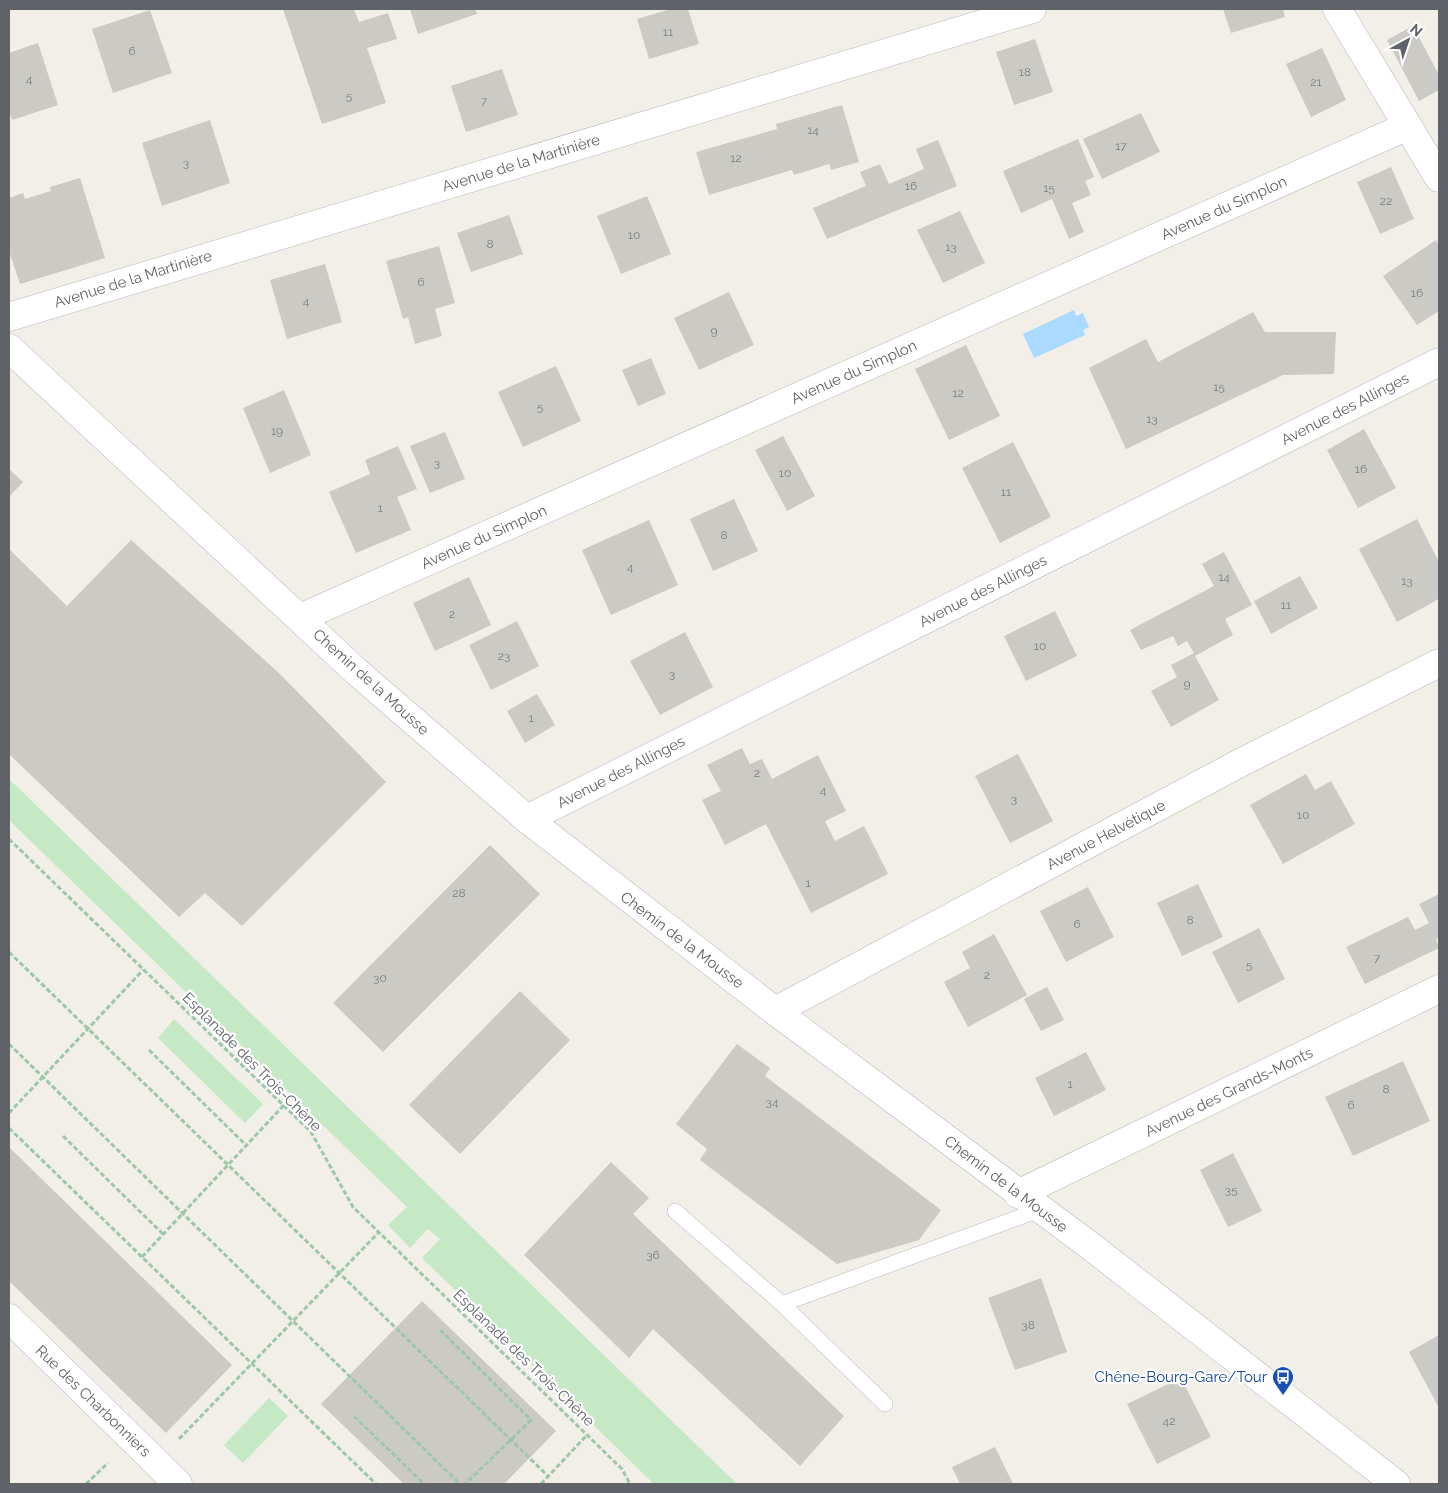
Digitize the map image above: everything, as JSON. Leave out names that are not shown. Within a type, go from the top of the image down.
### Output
[{"type":"street","name":"Avenue de la Martinière","points":[[9,317],[1032,9]]},
{"type":"street","points":[[1337,9],[1439,178]]},
{"type":"street","name":"Avenue du Simplon","points":[[300,618],[1408,126]]},
{"type":"street","name":"Chemin de la Mousse","points":[[9,348],[357,672],[527,819],[775,1011],[845,1061],[1028,1202],[1093,1248],[1396,1484]]},
{"type":"street","name":"Avenue des Allinges","points":[[527,819],[1439,362]]},
{"type":"street","name":"Avenue Helvétique","points":[[775,1011],[1242,762],[1439,664]]},
{"type":"street","name":"Avenue des Grands-Monts","points":[[1028,1202],[1439,989]]},
{"type":"street","name":"Rue des Charbonniers","points":[[9,1318],[178,1484]]},
{"type":"lane","points":[[782,1304],[1028,1202]]},
{"type":"lane","points":[[675,1211],[782,1304],[885,1404]]},
{"type":"path","name":"Esplanade des Trois-Chêne","points":[[9,839],[311,1132],[353,1207],[622,1469],[630,1484]]},
{"type":"path","points":[[9,952],[229,1164],[548,1477]]},
{"type":"path","points":[[9,1113],[143,970]]},
{"type":"path","points":[[9,1044],[460,1484]]},
{"type":"path","points":[[148,1050],[246,1145]]},
{"type":"path","points":[[142,1257],[284,1105]]},
{"type":"path","points":[[9,1128],[376,1484]]},
{"type":"path","points":[[63,1136],[164,1235]]},
{"type":"path","points":[[156,1463],[379,1232]]},
{"type":"path","points":[[440,1330],[531,1420],[465,1484]]},
{"type":"path","points":[[354,1416],[424,1484]]},
{"type":"path","points":[[542,1484],[586,1435]]},
{"type":"green space","points":[[9,779],[737,1484],[654,1484],[422,1258],[440,1239],[428,1229],[410,1248],[388,1225],[407,1207],[9,820]]},
{"type":"green space","points":[[174,1019],[263,1104],[245,1123],[158,1038]]},
{"type":"green space","points":[[269,1398],[288,1416],[243,1463],[224,1445]]},
{"type":"water","points":[[1074,310],[1076,316],[1083,313],[1089,327],[1083,330],[1085,335],[1034,358],[1023,334]]},
{"type":"building","points":[[283,9],[354,9],[359,22],[388,13],[397,39],[367,48],[386,103],[322,124]]},
{"type":"building","points":[[410,9],[475,9],[477,14],[418,34]]},
{"type":"building","points":[[671,9],[688,9],[699,44],[649,59],[637,19]]},
{"type":"building","points":[[1223,9],[1283,9],[1285,17],[1231,33]]},
{"type":"building","points":[[150,10],[172,73],[113,93],[92,29]]},
{"type":"building","points":[[1413,26],[1439,75],[1439,90],[1419,101],[1387,40]]},
{"type":"building","points":[[1035,39],[1053,92],[1014,105],[996,52]]},
{"type":"building","points":[[38,43],[58,105],[12,120],[9,112],[9,53]]},
{"type":"building","points":[[1322,48],[1346,100],[1311,117],[1286,64]]},
{"type":"building","points":[[502,69],[518,115],[466,132],[451,86]]},
{"type":"building","points":[[842,105],[859,162],[831,170],[829,164],[794,175],[792,170],[709,195],[696,152],[777,129],[776,124]]},
{"type":"building","points":[[1141,113],[1160,152],[1102,179],[1083,139]]},
{"type":"building","points":[[210,120],[230,183],[162,206],[142,143]]},
{"type":"building","points":[[1078,139],[1094,177],[1085,181],[1091,195],[1072,203],[1084,232],[1069,239],[1052,199],[1021,213],[1003,171]]},
{"type":"building","points":[[938,140],[957,186],[827,239],[813,208],[866,186],[860,172],[880,164],[889,184],[924,169],[916,149]]},
{"type":"building","points":[[1391,167],[1414,219],[1380,234],[1357,182]]},
{"type":"building","points":[[80,178],[105,258],[20,284],[9,251],[9,198],[23,193],[25,199],[51,191],[50,187]]},
{"type":"building","points":[[647,196],[671,254],[621,274],[597,216]]},
{"type":"building","points":[[960,211],[985,263],[943,283],[917,230]]},
{"type":"building","points":[[509,215],[523,254],[471,272],[457,233]]},
{"type":"building","points":[[1436,240],[1439,245],[1439,311],[1417,325],[1383,276]]},
{"type":"building","points":[[439,246],[455,303],[435,309],[442,336],[415,344],[408,317],[403,319],[386,261]]},
{"type":"building","points":[[325,264],[342,322],[287,339],[270,280]]},
{"type":"building","points":[[729,292],[754,345],[699,370],[674,318]]},
{"type":"building","points":[[1253,312],[1265,332],[1336,332],[1334,374],[1283,375],[1126,449],[1089,368],[1146,339],[1158,362]]},
{"type":"building","points":[[966,345],[1000,416],[949,440],[915,369]]},
{"type":"building","points":[[651,358],[666,394],[638,406],[622,370]]},
{"type":"building","points":[[556,366],[581,421],[523,447],[498,392]]},
{"type":"building","points":[[284,390],[311,455],[270,473],[243,408]]},
{"type":"building","points":[[1364,429],[1396,488],[1358,508],[1327,450]]},
{"type":"building","points":[[445,432],[465,479],[430,493],[410,446]]},
{"type":"building","points":[[783,436],[815,496],[787,511],[755,450]]},
{"type":"building","points":[[1013,442],[1051,517],[1000,543],[962,468]]},
{"type":"building","points":[[398,446],[417,489],[397,497],[411,530],[356,553],[329,492],[370,474],[365,460]]},
{"type":"building","points":[[9,469],[23,482],[9,497]]},
{"type":"building","points":[[734,499],[758,551],[713,571],[690,519]]},
{"type":"building","points":[[1417,519],[1439,562],[1439,599],[1397,622],[1359,549]]},
{"type":"building","points":[[649,520],[678,585],[611,615],[582,550]]},
{"type":"building","points":[[131,540],[279,673],[386,782],[242,926],[205,893],[179,917],[9,754],[9,549],[67,606]]},
{"type":"building","points":[[1224,552],[1252,605],[1225,619],[1233,635],[1195,656],[1219,700],[1171,727],[1151,691],[1177,677],[1171,665],[1194,653],[1187,641],[1178,646],[1173,636],[1141,650],[1130,630],[1214,586],[1202,564]]},
{"type":"building","points":[[1300,576],[1318,608],[1271,634],[1254,601]]},
{"type":"building","points":[[469,577],[491,625],[435,651],[413,603]]},
{"type":"building","points":[[1055,611],[1077,656],[1026,681],[1004,636]]},
{"type":"building","points":[[517,621],[539,666],[491,690],[469,645]]},
{"type":"building","points":[[685,632],[713,687],[660,715],[630,661]]},
{"type":"building","points":[[537,694],[555,725],[525,743],[507,711]]},
{"type":"building","points":[[742,748],[750,764],[762,759],[772,779],[818,755],[846,811],[825,821],[835,841],[864,826],[888,874],[811,913],[766,824],[725,845],[702,800],[721,791],[707,765]]},
{"type":"building","points":[[1018,754],[1053,821],[1010,843],[975,776]]},
{"type":"building","points":[[1306,774],[1315,790],[1331,781],[1355,824],[1283,864],[1250,805]]},
{"type":"building","points":[[490,845],[540,894],[383,1052],[333,1003]]},
{"type":"building","points":[[1198,884],[1223,937],[1182,956],[1157,903]]},
{"type":"building","points":[[1088,887],[1114,937],[1066,962],[1040,911]]},
{"type":"building","points":[[1439,894],[1439,937],[1436,939],[1439,948],[1365,984],[1346,947],[1408,917],[1415,930],[1429,923],[1419,904]]},
{"type":"building","points":[[1259,928],[1285,979],[1238,1003],[1212,952]]},
{"type":"building","points":[[994,934],[1027,995],[968,1027],[944,982],[970,968],[962,952]]},
{"type":"building","points":[[1047,987],[1064,1020],[1041,1031],[1024,999]]},
{"type":"building","points":[[520,991],[570,1040],[460,1154],[409,1105]]},
{"type":"building","points":[[737,1044],[770,1068],[765,1076],[941,1210],[919,1240],[837,1264],[700,1160],[707,1149],[676,1124]]},
{"type":"building","points":[[1086,1052],[1106,1090],[1054,1116],[1035,1078]]},
{"type":"building","points":[[1403,1061],[1430,1121],[1353,1156],[1325,1097]]},
{"type":"building","points":[[10,1148],[232,1365],[166,1433],[9,1281]]},
{"type":"building","points":[[1233,1153],[1262,1211],[1228,1227],[1200,1170]]},
{"type":"building","points":[[611,1162],[649,1198],[633,1214],[844,1416],[800,1466],[653,1329],[629,1358],[524,1255]]},
{"type":"building","points":[[1041,1278],[1067,1352],[1015,1370],[988,1298]]},
{"type":"building","points":[[422,1301],[556,1431],[504,1484],[404,1484],[321,1404]]},
{"type":"building","points":[[1439,1335],[1439,1408],[1409,1352]]},
{"type":"building","points":[[1181,1378],[1211,1437],[1157,1464],[1127,1404]]},
{"type":"building","points":[[995,1447],[1013,1484],[960,1484],[952,1467]]},
{"type":"place","name":"Chêne-Bourg-Gare/Tour","points":[[1283,1396]]}]
